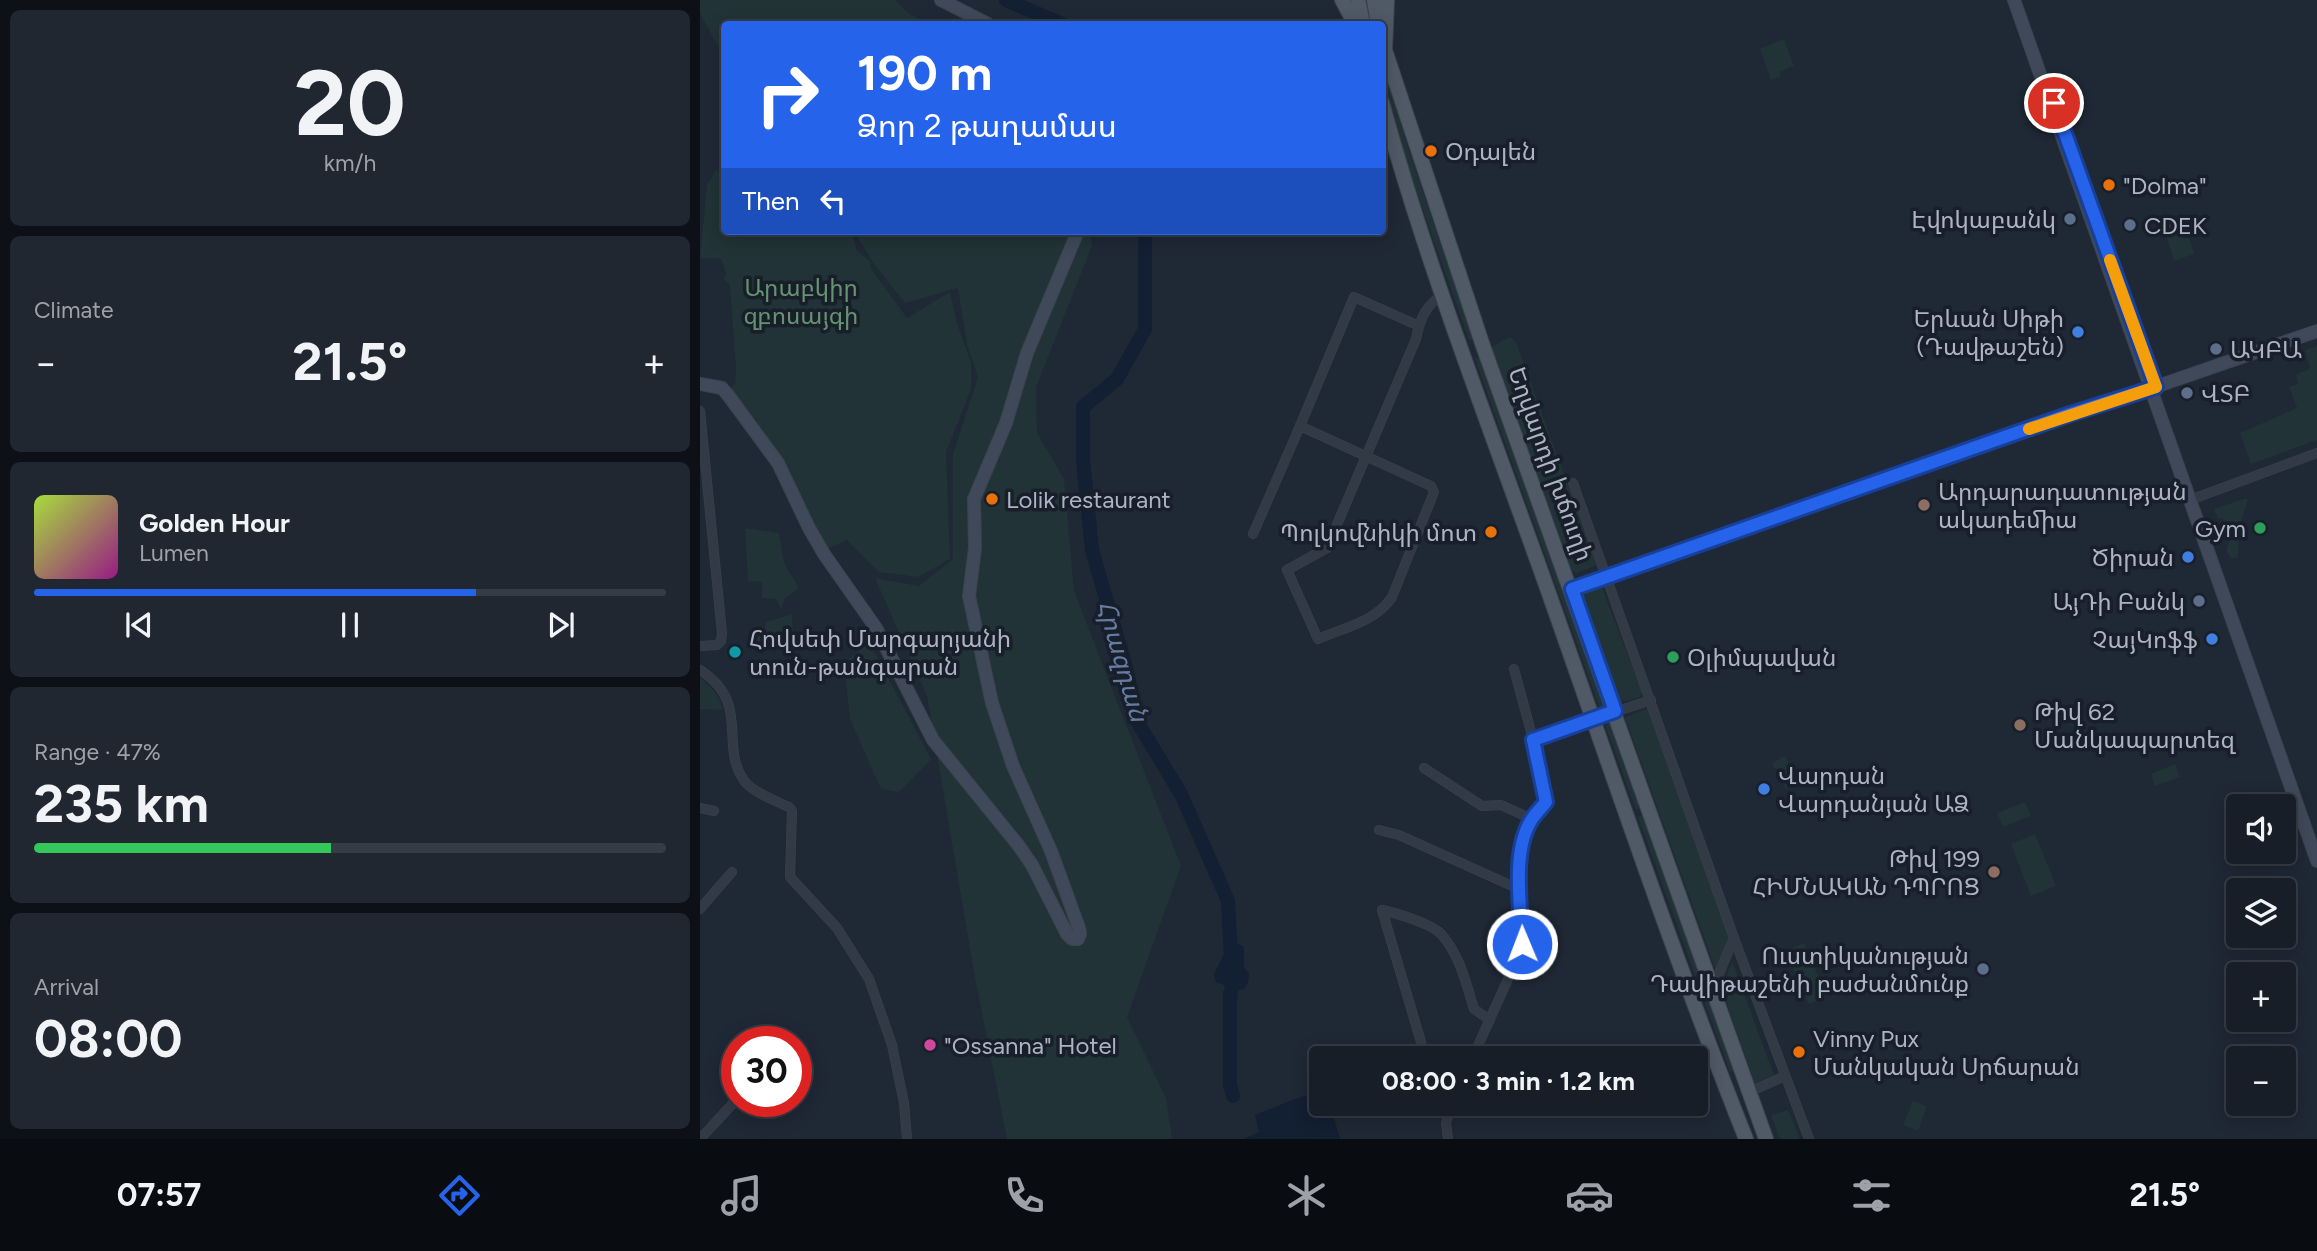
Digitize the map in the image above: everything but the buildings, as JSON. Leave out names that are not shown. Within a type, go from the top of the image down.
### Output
[{"type":"main road","points":[[1342,0],[1353,21]]},
{"type":"main road","points":[[1358,0],[1362,21]]},
{"type":"main road","points":[[1374,0],[1378,21]]},
{"type":"main road","points":[[1386,21],[1387,0]]},
{"type":"main road","name":"Եղվարդի խճուղի","points":[[1386,52],[1482,343],[1572,589],[1766,1139]]},
{"type":"main road","name":"Եղվարդի խճուղի","points":[[1386,116],[1462,348],[1722,1081],[1746,1139]]},
{"type":"main road","points":[[1462,348],[1482,343]]},
{"type":"main road","points":[[1740,1125],[1759,1118]]},
{"type":"street","points":[[941,0],[982,21]]},
{"type":"street","points":[[2016,0],[2154,388],[2317,861]]},
{"type":"street","points":[[700,384],[722,388],[778,463],[824,554],[876,628],[933,740],[1019,846],[1032,865],[1067,934],[1072,939],[1077,939],[1079,928],[1051,851],[1013,766],[992,703],[969,596],[975,548],[974,499],[1006,423],[1027,353],[1076,235]]},
{"type":"street","points":[[1300,426],[1366,456],[1431,485],[1434,492],[1386,607],[1374,615],[1318,639],[1287,570],[1327,548],[1366,456],[1416,339],[1429,303],[1444,294]]},
{"type":"street","points":[[1253,534],[1354,297],[1419,326]]},
{"type":"street","points":[[1572,589],[2070,414],[2154,388],[2317,331]]},
{"type":"street","points":[[700,411],[722,633],[721,641],[717,645],[700,646]]},
{"type":"street","points":[[2192,499],[2317,453]]},
{"type":"street","points":[[1573,483],[1734,938],[1809,1139]]},
{"type":"street","points":[[2192,499],[2317,840]]},
{"type":"street","points":[[1478,1046],[1522,944],[1519,860],[1532,819],[1546,802],[1514,669]]},
{"type":"street","points":[[700,670],[719,684],[731,710],[734,744],[742,776],[748,786],[792,811],[790,877],[837,928],[869,979],[892,1045],[904,1102],[907,1139]]},
{"type":"street","points":[[1533,740],[1651,699]]},
{"type":"street","points":[[1424,768],[1482,806],[1501,805],[1532,819]]},
{"type":"street","points":[[700,808],[714,811]]},
{"type":"street","points":[[1379,830],[1399,835],[1521,890]]},
{"type":"street","points":[[700,909],[732,872]]},
{"type":"street","points":[[1422,1046],[1382,910],[1406,916],[1440,932],[1462,966],[1474,1009],[1490,1020]]},
{"type":"street","points":[[1713,988],[1734,938]]},
{"type":"street","points":[[1749,1092],[1785,1076]]},
{"type":"street","points":[[700,1139],[721,1116]]},
{"type":"street","points":[[1448,1116],[1446,1124],[1448,1139]]},
{"type":"green space","points":[[700,0],[895,0],[908,13],[924,21],[721,21],[721,52],[700,13]]},
{"type":"green space","points":[[1784,39],[1794,66],[1780,72],[1781,76],[1771,80],[1760,49]]},
{"type":"green space","points":[[1386,73],[1409,151],[1473,339],[1469,340],[1403,153],[1386,93]]},
{"type":"green space","name":"Արաբկիր զբոսայգի","points":[[716,170],[721,174],[721,235],[852,235],[857,251],[870,261],[871,269],[907,318],[950,292],[971,363],[971,389],[946,452],[950,559],[918,577],[879,572],[847,540],[825,550],[787,475],[790,473],[786,473],[754,422],[758,419],[751,420],[727,390],[735,384],[736,368],[730,285],[724,279],[726,273],[721,258],[700,258],[707,185]]},
{"type":"green space","points":[[2182,217],[2194,254],[2174,261],[2162,223]]},
{"type":"green space","points":[[856,235],[1090,235],[1092,246],[1036,387],[1037,433],[1064,479],[1074,591],[1181,866],[1127,1017],[1166,1098],[1172,1139],[1007,1139],[974,972],[927,696],[875,578],[919,586],[953,559],[953,455],[978,377],[967,345],[958,288],[905,303],[873,263]]},
{"type":"green space","points":[[1510,337],[1516,342],[1597,565],[1577,573],[1572,571],[1492,350],[1494,345]]},
{"type":"green space","points":[[2317,346],[2317,440],[2251,464],[2240,433],[2297,408],[2289,387],[2298,384],[2296,374],[2310,369],[2305,350]]},
{"type":"green space","points":[[1479,358],[1605,707],[1600,709],[1475,359]]},
{"type":"green space","points":[[2246,498],[2248,500],[2239,526],[2238,557],[2232,559],[2226,550],[2229,542],[2223,518],[2218,519],[2214,509]]},
{"type":"green space","points":[[745,528],[779,533],[784,563],[799,588],[785,598],[781,609],[776,599],[762,598],[762,582],[748,581]]},
{"type":"green space","points":[[1601,585],[1642,692],[1640,697],[1627,701],[1619,700],[1580,598],[1581,592]]},
{"type":"green space","points":[[792,614],[793,642],[747,649],[764,630],[766,622]]},
{"type":"green space","points":[[869,642],[931,759],[899,792],[881,789],[850,719],[844,663]]},
{"type":"green space","points":[[700,678],[714,692],[723,710],[700,709]]},
{"type":"green space","points":[[1649,708],[1729,938],[1716,971],[1625,717]]},
{"type":"green space","points":[[1611,723],[1641,808],[1636,810],[1605,725]]},
{"type":"green space","points":[[1785,756],[1799,782],[1786,789],[1772,763]]},
{"type":"green space","points":[[2175,764],[2180,777],[2155,786],[2151,774]]},
{"type":"green space","points":[[2025,802],[2031,816],[2003,827],[1997,813]]},
{"type":"green space","points":[[1643,815],[1735,1070],[1730,1072],[1638,817]]},
{"type":"green space","points":[[2035,834],[2056,886],[2031,896],[2011,844]]},
{"type":"green space","points":[[1804,943],[1827,996],[1809,1004],[1786,951]]},
{"type":"green space","points":[[1732,961],[1774,1075],[1755,1083],[1722,990]]},
{"type":"green space","points":[[1913,1101],[1927,1106],[1918,1131],[1903,1125]]},
{"type":"green space","points":[[1788,1110],[1800,1139],[1780,1139],[1771,1115]]},
{"type":"water","points":[[1231,940],[1244,947],[1244,968],[1249,974],[1244,989],[1238,990],[1236,1010],[1224,1010],[1224,985],[1216,982],[1214,974]]},
{"type":"water","points":[[1309,1095],[1309,1116],[1333,1116],[1340,1139],[1244,1139],[1259,1132],[1255,1115]]},
{"type":"waterway","name":"Հրազդան","points":[[1006,0],[1055,21]]},
{"type":"waterway","name":"Հրազդան","points":[[1145,235],[1145,329],[1117,379],[1083,407],[1083,460],[1092,550],[1125,664],[1138,723],[1181,794],[1228,901],[1231,959]]},
{"type":"waterway","name":"Հրազդան","points":[[1230,993],[1230,1084],[1233,1096]]},
{"type":"slow traffic","points":[[2029,429],[2156,387],[2110,260]]},
{"type":"place","name":"Օդալեն","points":[[1431,151]]},
{"type":"place","name":"\"Dolma\"","points":[[2109,185]]},
{"type":"place","name":"Էվոկաբանկ","points":[[2070,219]]},
{"type":"place","name":"CDEK","points":[[2130,225]]},
{"type":"place","name":"Երևան Սիթի (Դավթաշեն)","points":[[2078,332]]},
{"type":"place","name":"ԱԿԲԱ","points":[[2216,349]]},
{"type":"place","name":"ՎՏԲ","points":[[2187,393]]},
{"type":"place","name":"Lolik restaurant","points":[[992,499]]},
{"type":"place","name":"Արդարադատության ակադեմիա","points":[[1924,505]]},
{"type":"place","name":"Gym","points":[[2260,528]]},
{"type":"place","name":"Պոլկովնիկի մոտ","points":[[1491,532]]},
{"type":"place","name":"Ծիրան","points":[[2188,557]]},
{"type":"place","name":"ԱյԴի Բանկ","points":[[2199,601]]},
{"type":"place","name":"ՉայԿոֆֆ","points":[[2212,639]]},
{"type":"place","name":"Հովսեփ Մարգարյանի տուն-թանգարան","points":[[735,652]]},
{"type":"place","name":"Օլիմպավան","points":[[1673,657]]},
{"type":"place","name":"Թիվ 62 Մանկապարտեզ","points":[[2020,725]]},
{"type":"place","name":"Վարդան Վարդանյան ԱՁ","points":[[1764,789]]},
{"type":"place","name":"Թիվ 199 ՀԻՄՆԱԿԱՆ ԴՊՐՈՑ","points":[[1994,872]]},
{"type":"place","name":"Ուստիկանության Դավիթաշենի բաժանմունք","points":[[1983,969]]},
{"type":"place","name":"\"Ossanna\" Hotel","points":[[930,1045]]},
{"type":"place","name":"Vinny Pux Մանկական Սրճարան","points":[[1799,1052]]},
{"type":"route","points":[[1522,944],[1519,860],[1532,819],[1546,802],[1533,740],[1615,711],[1572,589],[2070,414],[2156,387],[2054,103]]}]
